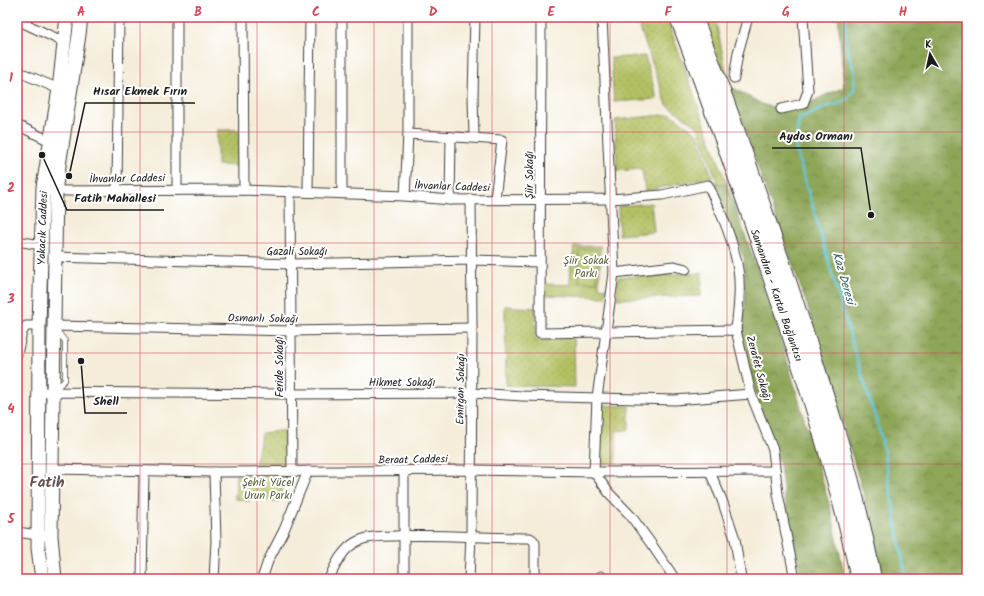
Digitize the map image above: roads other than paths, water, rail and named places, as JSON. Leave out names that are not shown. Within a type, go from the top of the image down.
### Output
[{"type":"highway","name":"Samandıra - Kartal Bağlantısı","points":[[678,17],[721,132],[798,357],[829,460],[859,579]]},
{"type":"highway","name":"Samandıra - Kartal Bağlantısı","points":[[694,17],[776,245],[815,361],[844,457],[861,520],[874,579]]},
{"type":"main road","name":"Yakacık Caddesi","points":[[44,578],[38,548],[45,536],[52,469],[54,257],[49,191],[50,140],[59,89],[67,17]]},
{"type":"main road","name":"Yakacık Caddesi","points":[[45,536],[38,392],[41,246],[49,191],[79,36],[81,17]]},
{"type":"street","points":[[117,190],[119,17]]},
{"type":"street","points":[[177,190],[178,17]]},
{"type":"street","points":[[243,17],[244,190]]},
{"type":"street","points":[[308,192],[310,17]]},
{"type":"street","points":[[342,17],[342,193]]},
{"type":"street","points":[[405,196],[408,134],[408,17]]},
{"type":"street","points":[[474,137],[473,96],[475,17]]},
{"type":"street","name":"Şiir Sokağı","points":[[540,332],[541,17]]},
{"type":"street","points":[[602,17],[614,273],[597,398],[594,472],[609,493],[635,522],[674,579]]},
{"type":"street","points":[[734,78],[738,53],[748,17]]},
{"type":"street","points":[[781,109],[803,104],[808,91],[803,17]]},
{"type":"street","points":[[17,20],[64,42]]},
{"type":"street","points":[[17,71],[59,89]]},
{"type":"street","points":[[17,126],[50,140]]},
{"type":"street","points":[[408,134],[474,137],[502,140],[495,199]]},
{"type":"street","points":[[450,200],[452,137]]},
{"type":"street","name":"İhvanlar Caddesi","points":[[49,191],[244,190],[405,196],[450,200],[611,199],[662,195],[708,185],[730,238],[738,270],[739,297],[736,330]]},
{"type":"street","name":"Feride Sokağı","points":[[290,192],[292,471]]},
{"type":"street","name":"Emirgan Sokağı","points":[[469,579],[471,536],[472,393],[471,200]]},
{"type":"street","points":[[17,241],[41,246]]},
{"type":"street","name":"Gazali Sokağı","points":[[54,257],[291,264],[472,260],[540,262]]},
{"type":"street","points":[[614,273],[674,266],[686,270]]},
{"type":"street","points":[[17,354],[22,332],[26,326],[39,326]]},
{"type":"street","name":"Osmanlı Sokağı","points":[[53,326],[291,331],[472,328]]},
{"type":"street","name":"Zerafet Sokağı","points":[[540,332],[736,330],[752,394],[773,450],[774,471],[788,552],[795,579]]},
{"type":"street","points":[[38,392],[53,392]]},
{"type":"street","name":"Hikmet Sokağı","points":[[53,392],[291,394],[472,393],[522,396],[675,400],[752,394]]},
{"type":"street","name":"Beraat Caddesi","points":[[52,469],[214,472],[404,472],[471,470],[594,472],[774,471]]},
{"type":"street","points":[[142,579],[144,471]]},
{"type":"street","points":[[262,579],[268,560],[284,530],[308,471]]},
{"type":"street","points":[[214,472],[216,541],[214,579]]},
{"type":"street","points":[[404,472],[404,579]]},
{"type":"street","points":[[710,472],[722,500],[735,539],[741,579]]},
{"type":"street","points":[[17,532],[45,536]]},
{"type":"street","points":[[329,579],[332,570],[346,548],[358,540],[379,536],[404,535],[530,538],[535,543],[535,575],[537,579]]},
{"type":"waterway","name":"Kaz Deresi","points":[[846,17],[846,47],[855,73],[854,90],[843,103],[830,105],[799,119],[795,146],[881,436],[906,579]]},
{"type":"place","name":"Fatih Mahallesi","points":[[42,155]]},
{"type":"place","name":"Hısar Ekmek Fırın","points":[[69,176]]},
{"type":"place","name":"Aydos Ormanı","points":[[871,215]]},
{"type":"place","name":"Shell","points":[[81,361]]},
{"type":"district","name":"Fatih","points":[[47,482]]},
{"type":"park label","name":"Şiir Sokak Parkı","points":[[586,266]]},
{"type":"park label","name":"Şehit Yücel Urun Parkı","points":[[268,488]]}]
